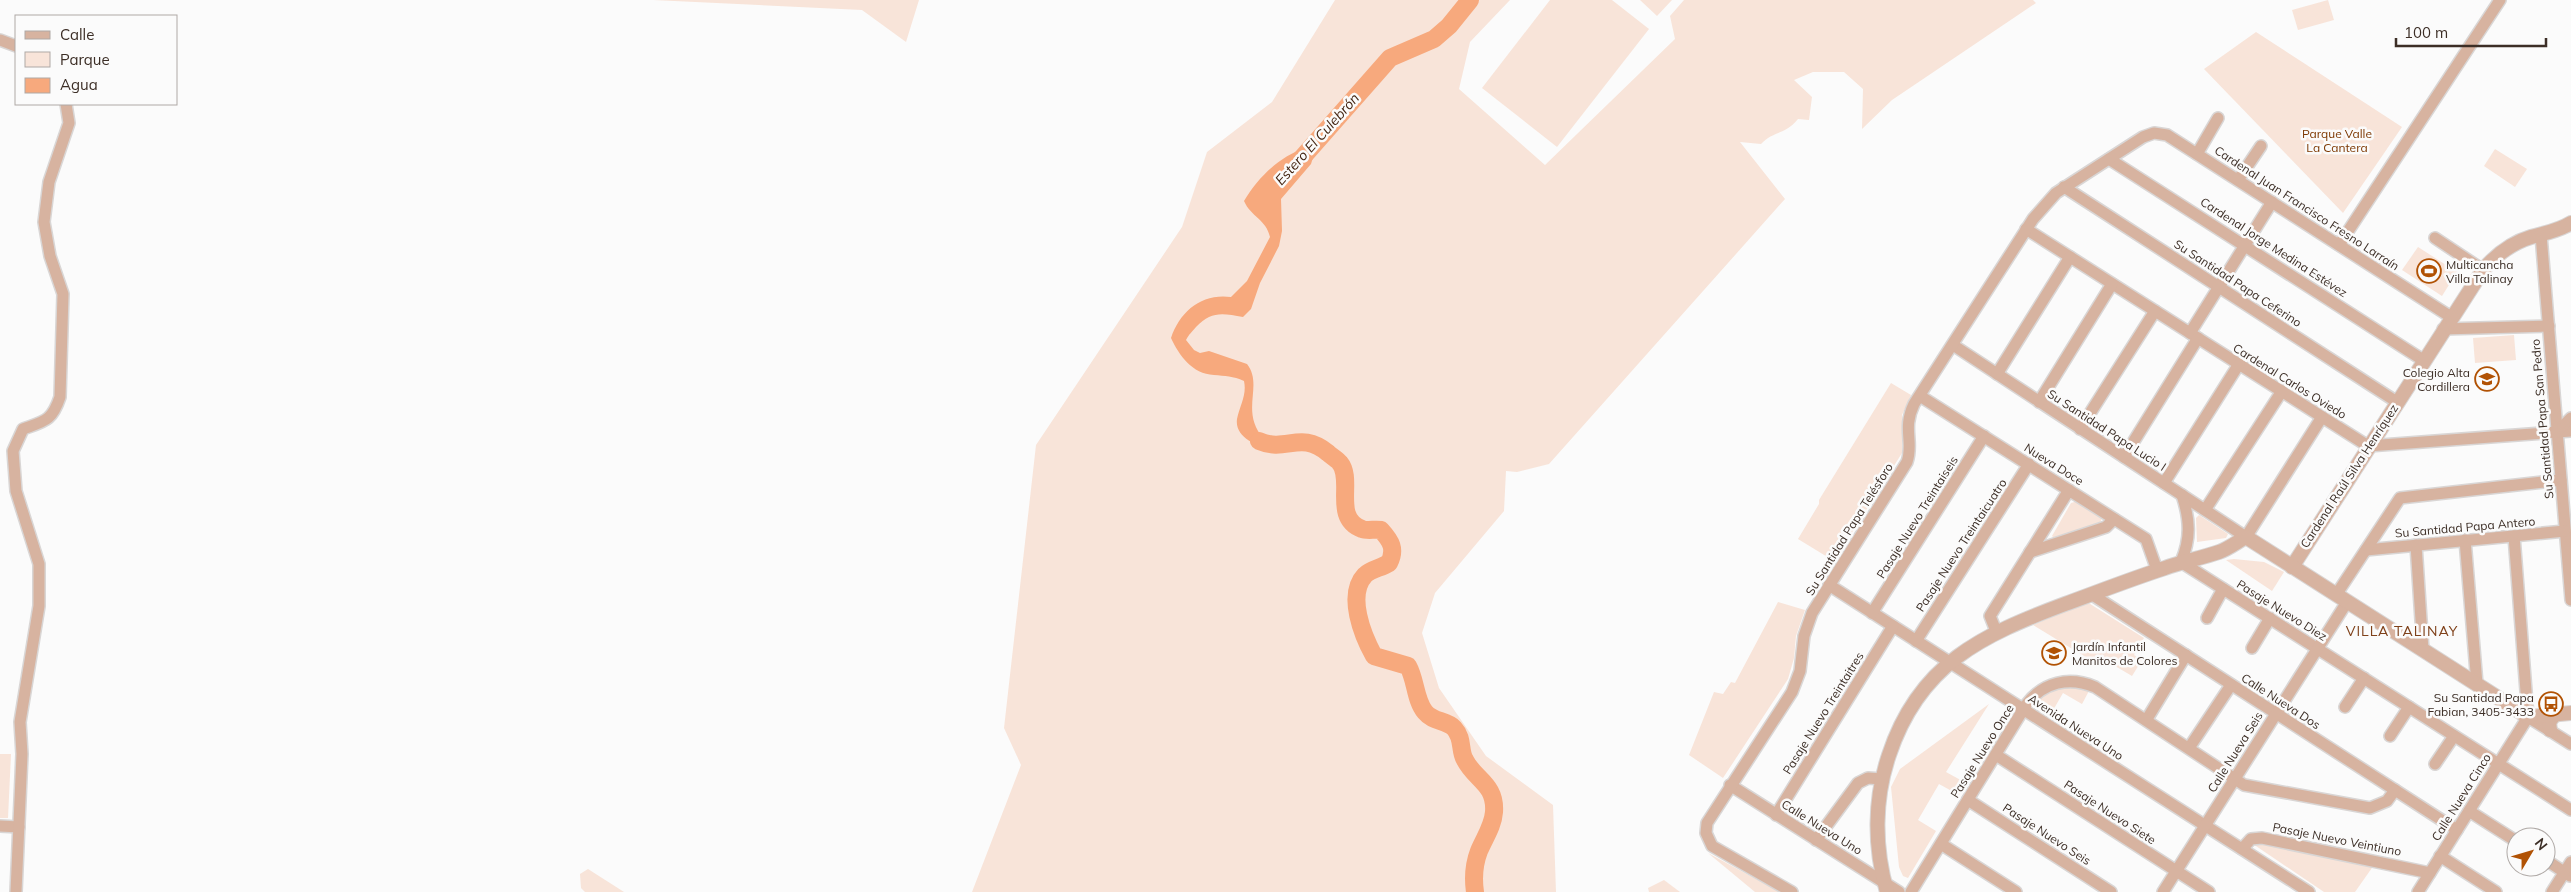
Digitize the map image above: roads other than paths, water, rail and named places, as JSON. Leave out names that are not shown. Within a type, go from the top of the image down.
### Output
[{"type":"street","points":[[2339,245],[2500,0]]},
{"type":"street","points":[[0,40],[15,46]]},
{"type":"street","points":[[16,892],[22,754],[20,722],[35,638],[39,564],[16,491],[13,451],[23,430],[49,419],[55,412],[60,397],[62,294],[50,256],[44,222],[49,182],[68,123],[66,105]]},
{"type":"street","points":[[2197,154],[2218,118]]},
{"type":"street","name":"Su Santidad Papa Telésforo","points":[[1792,892],[1716,849],[1709,842],[1706,833],[1707,823],[1796,686],[1807,624],[1828,585],[1908,462],[1910,452],[1907,434],[1908,419],[1920,396],[2040,208],[2064,187],[2149,135],[2161,134],[2173,138]]},
{"type":"street","name":"Cardenal Juan Francisco Fresno Larraín","points":[[2173,138],[2339,245],[2447,323]]},
{"type":"street","points":[[2238,180],[2261,146]]},
{"type":"street","name":"Cardenal Jorge Medina Estévez","points":[[2109,159],[2423,360]]},
{"type":"street","name":"Su Santidad Papa Ceferino","points":[[2064,187],[2397,402]]},
{"type":"street","points":[[2124,457],[2194,336],[2219,287],[2272,202]]},
{"type":"street","name":"Cardenal Raúl Silva Henríquez","points":[[2292,567],[2423,360],[2483,270],[2508,248],[2560,229],[2571,222]]},
{"type":"street","name":"Cardenal Carlos Oviedo","points":[[2026,229],[2368,446]]},
{"type":"street","name":"Su Santidad Papa San Pedro","points":[[2541,235],[2571,600]]},
{"type":"street","points":[[2435,238],[2483,270]]},
{"type":"street","points":[[1997,374],[2070,257]]},
{"type":"street","points":[[2039,402],[2112,284]]},
{"type":"street","points":[[2080,429],[2155,311]]},
{"type":"street","points":[[2447,323],[2549,326]]},
{"type":"street","name":"Su Santidad Papa Lucio I","points":[[1953,345],[2246,538]]},
{"type":"street","points":[[2164,483],[2239,364]]},
{"type":"street","points":[[2205,510],[2282,391]]},
{"type":"street","name":"Nueva Doce","points":[[1920,396],[2146,539],[2157,570]]},
{"type":"street","points":[[1886,888],[1877,831],[1882,778],[1891,749],[1908,714],[1929,684],[1950,662],[1996,631],[2157,570],[2220,552],[2246,538],[2322,417]]},
{"type":"street","points":[[2557,432],[2571,418]]},
{"type":"street","points":[[2368,446],[2571,431]]},
{"type":"street","name":"Pasaje Nuevo Treintaiseis","points":[[1872,613],[1984,436]]},
{"type":"street","name":"Pasaje Nuevo Treintaicuatro","points":[[1916,641],[2029,464]]},
{"type":"street","name":"Calle Nueva Seis","points":[[2163,892],[2317,648],[2366,550],[2400,498],[2561,480]]},
{"type":"street","points":[[1996,631],[1990,616],[2069,490]]},
{"type":"street","points":[[2182,495],[2188,513],[2190,530],[2182,562]]},
{"type":"street","points":[[2030,552],[2106,527],[2114,519]]},
{"type":"street","name":"Su Santidad Papa Antero","points":[[2366,550],[2565,531]]},
{"type":"street","points":[[2514,536],[2528,717]]},
{"type":"street","points":[[2246,538],[2571,744]]},
{"type":"street","points":[[2465,540],[2477,684]]},
{"type":"street","points":[[2416,545],[2423,650]]},
{"type":"street","name":"Pasaje Nuevo Diez","points":[[2182,562],[2571,810]]},
{"type":"street","name":"Avenida Nueva Uno","points":[[1828,585],[2309,892]]},
{"type":"street","points":[[2207,618],[2224,589]]},
{"type":"street","name":"Calle Nueva Dos","points":[[2091,594],[2456,830]]},
{"type":"street","points":[[2252,648],[2270,618]]},
{"type":"street","name":"Pasaje Nuevo Treintaitres","points":[[1776,815],[1893,626]]},
{"type":"street","points":[[2147,719],[2186,655]]},
{"type":"street","points":[[2346,707],[2364,678]]},
{"type":"street","name":"Pasaje Nuevo Once","points":[[1911,892],[2024,710],[2041,690],[2056,683],[2074,681],[2095,687],[2147,719],[2244,785],[2370,808],[2387,801],[2395,790]]},
{"type":"street","points":[[2189,748],[2231,685]]},
{"type":"street","points":[[2390,736],[2409,707]]},
{"type":"street","points":[[2528,717],[2571,713]]},
{"type":"street","points":[[2550,730],[2549,722],[2555,714]]},
{"type":"street","name":"Calle Nueva Cinco","points":[[2418,892],[2528,717]]},
{"type":"street","points":[[2435,764],[2454,736]]},
{"type":"street","name":"Pasaje Nuevo Siete","points":[[1996,755],[2209,892]]},
{"type":"street","points":[[1816,840],[1858,783],[1868,778],[1882,778]]},
{"type":"street","name":"Calle Nueva Uno","points":[[1730,786],[1816,840],[1886,888],[1899,892]]},
{"type":"street","name":"Pasaje Nuevo Seis","points":[[1968,800],[2111,892]]},
{"type":"street","points":[[2469,811],[2506,835]]},
{"type":"street","points":[[0,826],[19,827]]},
{"type":"street","name":"Pasaje Nuevo Veintiuno","points":[[2242,849],[2251,839],[2262,838],[2430,873]]},
{"type":"street","points":[[1941,844],[2016,892]]},
{"type":"street","points":[[2440,856],[2479,887],[2496,892]]},
{"type":"street","points":[[2552,892],[2569,870],[2556,864]]},
{"type":"water","points":[[1307,147],[1314,154],[1311,164],[1281,199],[1282,231],[1279,246],[1260,283],[1251,309],[1243,317],[1217,314],[1207,318],[1196,327],[1186,340],[1194,350],[1200,353],[1209,351],[1247,364],[1252,372],[1253,381],[1253,419],[1264,439],[1280,440],[1282,445],[1280,449],[1274,449],[1252,442],[1240,433],[1237,419],[1245,391],[1244,381],[1233,377],[1206,374],[1199,371],[1182,357],[1171,338],[1180,320],[1194,306],[1211,298],[1231,297],[1247,281],[1270,237],[1265,226],[1250,211],[1244,201],[1256,183],[1271,168],[1287,156]]},
{"type":"waterway","name":"Estero El Culebrón","points":[[1294,167],[1390,58],[1434,39],[1449,26],[1470,0]]},
{"type":"waterway","name":"Estero El Culebrón","points":[[1259,441],[1278,445],[1301,442],[1309,443],[1318,446],[1336,459],[1344,470],[1346,508],[1353,524],[1366,530],[1381,530],[1390,542],[1392,553],[1389,563],[1367,573],[1359,583],[1357,593],[1358,616],[1365,638],[1374,656],[1408,666],[1413,677],[1417,696],[1425,712],[1432,718],[1454,728],[1459,736],[1465,760],[1492,795],[1494,812],[1476,861],[1474,876],[1475,892]]},
{"type":"place","name":"Multicancha Villa Talinay","points":[[2429,271]]},
{"type":"place","name":"Colegio Alta Cordillera","points":[[2487,379]]},
{"type":"place","name":"Jardín Infantil Manitos de Colores","points":[[2054,653]]},
{"type":"place","name":"Su Santidad Papa Fabian, 3405-3433","points":[[2551,704]]},
{"type":"district","name":"VILLA TALINAY","points":[[2402,631]]},
{"type":"park label","name":"Parque Valle La Cantera","points":[[2337,140]]}]
